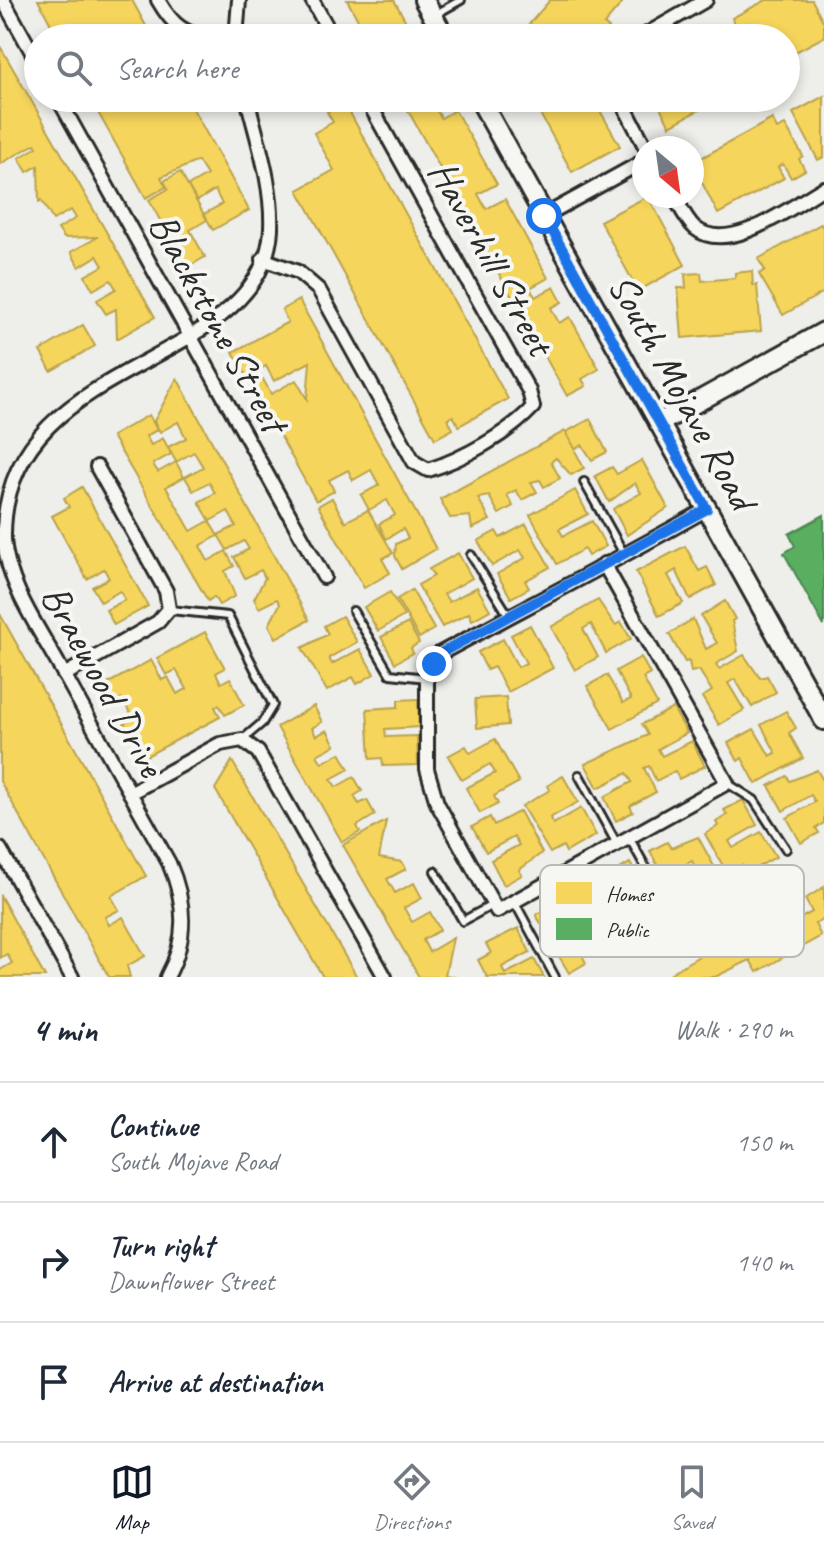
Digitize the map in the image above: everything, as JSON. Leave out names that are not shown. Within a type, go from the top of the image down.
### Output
[{"type":"street","points":[[3,0],[24,38]]},
{"type":"street","points":[[158,0],[174,24]]},
{"type":"street","points":[[237,24],[239,0]]},
{"type":"street","points":[[312,0],[325,24]]},
{"type":"street","points":[[664,24],[706,0]]},
{"type":"street","name":"Blackstone Street","points":[[66,112],[324,577]]},
{"type":"street","name":"Braewood Drive","points":[[167,977],[178,957],[184,916],[181,890],[18,590],[3,538],[3,494],[33,435],[71,400],[189,334],[236,303],[251,284],[263,259],[271,231],[269,186],[250,112]]},
{"type":"street","name":"Haverhill Street","points":[[263,259],[298,272],[319,290],[414,462],[428,470],[443,465],[521,420],[533,407],[529,391],[374,112]]},
{"type":"street","name":"South Mojave Road","points":[[487,112],[824,720]]},
{"type":"street","points":[[627,112],[640,136]]},
{"type":"street","points":[[544,216],[632,168]]},
{"type":"street","points":[[682,208],[693,226],[709,237],[730,238],[824,188]]},
{"type":"street","points":[[659,423],[824,332]]},
{"type":"street","points":[[64,675],[158,622],[169,609],[166,591],[97,467]]},
{"type":"street","points":[[540,886],[496,907],[437,803],[427,769],[427,678],[439,654],[707,509]]},
{"type":"street","points":[[578,865],[727,783],[604,564]]},
{"type":"street","points":[[130,793],[220,744],[242,740],[258,752],[385,977]]},
{"type":"street","points":[[0,849],[72,977]]},
{"type":"lane","points":[[428,8],[461,0]]},
{"type":"lane","points":[[584,482],[624,554]]},
{"type":"lane","points":[[471,555],[509,616]]},
{"type":"lane","points":[[169,609],[228,616],[273,705],[262,723],[242,740]]},
{"type":"lane","points":[[353,611],[390,674],[427,678]]},
{"type":"lane","points":[[579,775],[640,865]]},
{"type":"lane","points":[[727,783],[754,800],[786,849]]},
{"type":"lane","points":[[435,871],[463,921],[496,907]]},
{"type":"lane","points":[[514,901],[540,949]]},
{"type":"lane","points":[[544,957],[555,977]]},
{"type":"building: Homes","points":[[38,0],[132,0],[145,24],[51,24]]},
{"type":"building: Homes","points":[[347,0],[394,0],[407,24],[360,24]]},
{"type":"building: Homes","points":[[550,0],[619,0],[622,3],[604,24],[529,24]]},
{"type":"building: Homes","points":[[766,0],[812,0],[824,23],[824,37],[800,50],[800,24],[734,24],[732,18]]},
{"type":"building: Homes","points":[[0,46],[24,88],[24,112],[38,112],[155,317],[117,339],[116,309],[106,314],[97,300],[116,289],[111,280],[93,290],[85,276],[103,266],[97,256],[79,267],[71,252],[98,237],[64,238],[58,229],[76,218],[71,210],[53,220],[41,200],[39,202],[38,166],[27,172],[19,158],[37,147],[35,144],[0,164]]},
{"type":"building: Homes","points":[[824,96],[824,157],[818,160],[793,113],[800,112]]},
{"type":"building: Homes","points":[[98,112],[195,112],[249,210],[213,230],[204,214],[222,204],[215,190],[197,201],[188,186],[207,175],[198,161],[161,177],[166,187],[146,198]]},
{"type":"building: Homes","points":[[327,112],[350,112],[508,399],[459,426],[453,416],[448,419],[453,429],[435,439],[298,190],[334,170],[314,133],[333,122]]},
{"type":"building: Homes","points":[[409,112],[438,112],[441,118],[456,112],[497,184],[478,194],[486,209],[505,199],[548,278],[530,288],[535,297],[554,287],[562,302],[551,308],[559,323],[570,317],[599,369],[582,379],[586,386],[567,396]]},
{"type":"building: Homes","points":[[539,112],[601,112],[620,146],[572,172]]},
{"type":"building: Homes","points":[[662,112],[696,112],[670,126]]},
{"type":"building: Homes","points":[[772,119],[777,129],[785,125],[803,156],[799,159],[805,170],[791,178],[783,164],[778,167],[784,178],[718,214],[704,187],[704,156]]},
{"type":"building: Homes","points":[[180,172],[207,220],[190,230],[205,257],[186,268],[149,200],[168,189],[164,181]]},
{"type":"building: Homes","points":[[632,204],[632,208],[654,208],[685,265],[638,291],[600,221]]},
{"type":"building: Homes","points":[[821,224],[824,230],[824,292],[783,315],[759,274],[765,270],[758,259]]},
{"type":"building: Homes","points":[[752,271],[753,285],[757,285],[761,331],[682,338],[678,288],[686,288],[685,274],[701,273],[702,281],[735,278],[735,273]]},
{"type":"building: Homes","points":[[299,300],[436,549],[402,569],[395,556],[396,544],[408,538],[403,529],[386,539],[379,524],[395,515],[387,500],[369,510],[361,495],[379,485],[371,470],[353,480],[348,470],[329,480],[334,491],[316,501],[252,385],[263,379],[271,394],[296,380],[307,399],[310,362],[274,381],[266,366],[247,377],[233,352],[288,322],[282,310]]},
{"type":"building: Homes","points":[[83,325],[95,346],[51,371],[40,351]]},
{"type":"building: Homes","points":[[177,378],[309,620],[276,638],[269,625],[280,604],[277,599],[259,608],[254,599],[265,578],[261,570],[245,578],[234,557],[249,549],[244,541],[227,550],[218,535],[236,526],[228,511],[210,521],[199,502],[215,493],[209,482],[193,491],[185,477],[203,467],[194,452],[176,462],[168,447],[186,438],[178,422],[160,432],[154,421]]},
{"type":"building: Homes","points":[[149,415],[157,430],[146,436],[151,445],[163,438],[171,454],[153,464],[158,472],[176,462],[184,477],[166,487],[191,531],[209,521],[218,536],[200,546],[208,561],[226,551],[234,566],[225,571],[235,596],[219,605],[214,597],[208,601],[112,436]]},
{"type":"building: Homes","points":[[590,419],[607,452],[592,460],[582,445],[575,449],[566,432]]},
{"type":"building: Homes","points":[[565,431],[584,468],[571,475],[556,458],[551,462],[560,478],[544,487],[540,480],[531,482],[537,492],[522,500],[516,490],[507,495],[513,506],[499,514],[489,496],[478,498],[490,520],[472,529],[470,516],[450,518],[440,499]]},
{"type":"building: Homes","points":[[642,460],[668,508],[627,535],[613,509],[641,493],[635,483],[609,502],[595,476],[612,467],[617,474]]},
{"type":"building: Homes","points":[[82,487],[148,606],[114,625],[106,610],[125,600],[120,591],[101,602],[92,587],[109,578],[104,569],[87,579],[52,516],[69,507],[64,498]]},
{"type":"building: Homes","points":[[575,490],[588,514],[559,529],[563,536],[592,521],[606,546],[588,556],[584,549],[557,564],[530,515]]},
{"type":"building: Homes","points":[[332,498],[345,522],[368,510],[393,553],[382,559],[390,573],[364,588],[318,506]]},
{"type":"building: Homes","points":[[526,524],[550,567],[525,581],[529,588],[511,598],[497,574],[525,558],[520,550],[492,566],[478,541],[496,531],[500,538]]},
{"type":"building: Homes","points":[[685,546],[699,571],[707,567],[716,585],[690,599],[676,570],[668,575],[683,603],[659,616],[636,572]]},
{"type":"building: Homes","points":[[458,553],[472,578],[444,594],[449,602],[477,587],[490,610],[472,620],[469,613],[442,627],[418,585],[434,576],[429,569]]},
{"type":"building: Homes","points":[[412,590],[434,629],[419,638],[397,599]]},
{"type":"building: Homes","points":[[390,592],[404,616],[378,631],[364,607]]},
{"type":"building: Homes","points":[[598,600],[615,625],[621,622],[631,639],[606,653],[591,624],[583,629],[598,657],[575,670],[551,627]]},
{"type":"building: Homes","points":[[725,601],[735,619],[732,621],[738,651],[716,664],[719,669],[744,655],[760,678],[767,676],[776,692],[752,707],[735,679],[728,683],[744,710],[719,725],[702,697],[712,691],[699,670],[691,672],[689,661],[685,662],[669,634],[693,619],[706,649],[717,643],[701,616]]},
{"type":"building: Homes","points":[[0,614],[146,876],[111,896],[119,910],[105,917],[109,925],[123,917],[145,956],[127,966],[130,977],[109,977],[0,781]]},
{"type":"building: Homes","points":[[342,616],[357,642],[329,658],[332,664],[360,649],[374,674],[357,684],[353,677],[327,691],[302,648],[328,634],[324,626]]},
{"type":"building: Homes","points":[[408,623],[419,643],[411,648],[413,653],[395,663],[381,637]]},
{"type":"building: Homes","points":[[530,625],[553,668],[508,692],[494,667],[487,670],[478,652],[503,639],[518,667],[526,663],[511,635]]},
{"type":"building: Homes","points":[[205,632],[225,668],[216,673],[221,683],[230,678],[244,705],[225,715],[219,705],[215,707],[220,717],[143,758],[124,723],[133,718],[122,699],[114,703],[105,685],[151,660],[162,680],[168,677],[177,694],[187,689],[176,670],[166,675],[157,658]]},
{"type":"building: Homes","points":[[641,657],[650,674],[643,678],[657,704],[612,729],[587,686],[607,675],[623,703],[631,699],[616,671]]},
{"type":"building: Homes","points":[[506,697],[508,725],[477,728],[475,699]]},
{"type":"building: Homes","points":[[418,699],[419,727],[385,729],[386,737],[417,736],[418,765],[383,766],[382,758],[370,759],[367,709],[398,707],[398,700]]},
{"type":"building: Homes","points":[[314,706],[322,722],[312,728],[316,736],[327,730],[335,745],[317,755],[322,763],[340,753],[349,769],[331,779],[336,787],[354,777],[362,791],[354,796],[359,804],[367,800],[375,815],[357,826],[360,832],[342,842],[277,727]]},
{"type":"building: Homes","points":[[673,708],[687,733],[658,749],[662,756],[692,741],[705,766],[679,779],[675,771],[656,781],[649,766],[644,768],[656,792],[630,806],[633,812],[616,821],[604,797],[632,782],[627,773],[598,788],[585,764],[648,735],[642,724]]},
{"type":"building: Homes","points":[[786,711],[796,728],[789,733],[803,758],[756,784],[742,758],[738,761],[728,743],[754,729],[770,756],[776,753],[761,725]]},
{"type":"building: Homes","points":[[495,739],[519,782],[494,796],[498,804],[480,813],[466,788],[495,773],[490,764],[462,780],[448,756],[466,746],[470,753]]},
{"type":"building: Homes","points":[[232,761],[357,977],[323,977],[215,789]]},
{"type":"building: Homes","points":[[817,770],[824,782],[824,823],[816,828],[819,833],[801,843],[787,818],[815,802],[811,795],[783,811],[769,786],[787,776],[790,781]]},
{"type":"building: Homes","points":[[563,776],[578,802],[550,818],[553,824],[581,808],[596,835],[566,852],[563,846],[550,853],[522,806],[550,790],[547,786]]},
{"type":"building: Homes","points":[[743,800],[757,825],[729,841],[733,848],[761,832],[776,857],[762,865],[722,865],[705,834],[718,826],[716,822],[727,815],[724,810]]},
{"type":"building: Homes","points":[[520,811],[542,853],[519,870],[522,875],[504,885],[491,860],[519,845],[514,837],[486,852],[472,827],[490,817],[494,825]]},
{"type":"building: Homes","points":[[386,821],[379,858],[402,862],[406,869],[387,879],[395,893],[414,883],[422,898],[404,908],[412,922],[430,912],[440,930],[423,940],[429,952],[453,938],[445,975],[456,977],[419,977],[343,845]]},
{"type":"building: Homes","points":[[698,837],[713,865],[694,865],[692,861],[684,865],[657,865],[650,851],[667,842],[671,848]]},
{"type":"building: Homes","points":[[824,887],[824,919],[815,924],[821,936],[804,946],[804,916],[812,912],[805,899]]},
{"type":"building: Homes","points":[[0,895],[45,977],[0,977],[0,970],[12,963],[7,954],[0,958]]},
{"type":"building: Homes","points":[[518,928],[530,952],[502,967],[505,974],[534,959],[544,977],[487,977],[478,960],[491,953],[486,944]]},
{"type":"building: Homes","points":[[559,957],[583,957],[586,963],[569,973]]},
{"type":"building: Homes","points":[[698,957],[784,957],[757,972],[750,960],[715,977],[671,977],[670,974]]},
{"type":"building: Public","points":[[824,515],[824,626],[784,553],[795,546],[789,534]]},
{"type":"route","points":[[434,664],[439,654],[707,509],[544,216]]}]
